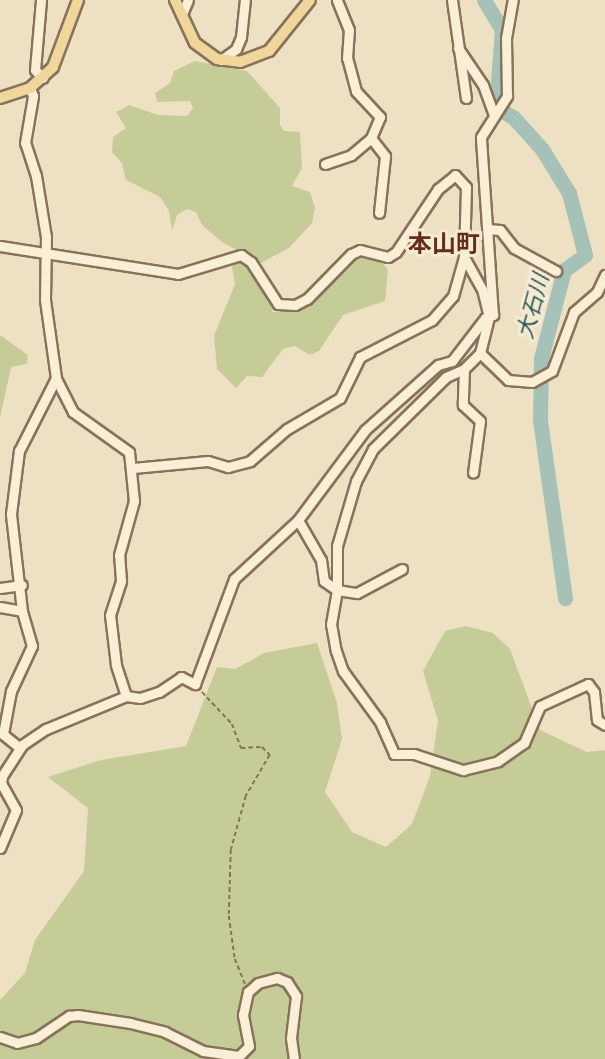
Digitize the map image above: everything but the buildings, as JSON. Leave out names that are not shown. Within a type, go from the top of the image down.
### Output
[{"type":"main road","points":[[0,98],[30,88],[43,78],[61,53],[78,0]]},
{"type":"main road","points":[[176,0],[195,43],[221,60],[240,62],[268,51],[310,0]]},
{"type":"street","points":[[41,0],[35,69],[43,78]]},
{"type":"street","points":[[182,14],[188,0]]},
{"type":"street","points":[[221,60],[236,49],[241,37],[245,0]]},
{"type":"street","points":[[325,164],[351,156],[371,138],[380,117],[356,91],[347,58],[349,30],[337,0]]},
{"type":"street","points":[[452,0],[466,98]]},
{"type":"street","points":[[513,0],[506,38],[507,96],[482,136],[488,229],[489,317],[480,353],[464,369],[446,377],[373,449],[356,481],[337,546],[337,590],[331,624],[336,651],[343,671],[380,722],[394,754],[414,754],[463,770],[498,761],[524,743],[540,706],[588,684],[594,692],[597,720],[605,726]]},
{"type":"street","points":[[458,48],[483,85],[494,115]]},
{"type":"street","points":[[30,88],[33,96],[25,143],[36,176],[48,255],[45,300],[56,378],[73,412],[122,444],[133,468],[134,501],[119,555],[121,581],[110,615],[114,657],[126,696]]},
{"type":"street","points":[[371,138],[385,156],[379,213]]},
{"type":"street","points":[[0,246],[48,255],[96,258],[141,272],[178,274],[241,255],[251,262],[278,304],[295,305],[307,299],[351,254],[360,250],[388,257],[396,252],[431,197],[455,176],[466,187],[464,257],[453,296],[432,320],[360,357],[340,398],[287,429],[250,461],[228,467],[208,461],[133,468]]},
{"type":"street","points":[[488,229],[500,230],[514,248],[556,271]]},
{"type":"street","points":[[464,257],[482,289],[489,317]]},
{"type":"street","points":[[480,353],[508,380],[545,377],[552,371],[574,312],[597,292],[605,275]]},
{"type":"street","points":[[0,848],[16,810],[1,783],[2,776],[20,748],[46,729],[126,696],[140,698],[159,692],[181,677],[195,684],[234,579],[298,520],[365,430],[438,365],[452,361],[489,317]]},
{"type":"street","points":[[464,369],[463,405],[480,421],[473,473]]},
{"type":"street","points":[[20,748],[2,733],[11,692],[32,646],[22,611],[22,585],[10,532],[19,451],[56,378]]},
{"type":"street","points":[[298,520],[321,560],[324,581],[337,590],[357,593],[402,569]]},
{"type":"street","points":[[0,588],[22,585]]},
{"type":"street","points":[[0,607],[22,611]]},
{"type":"street","points":[[0,1037],[17,1043],[36,1038],[69,1016],[78,1015],[130,1023],[165,1032],[203,1052],[238,1056],[249,1046],[243,1015],[248,992],[258,983],[277,978],[293,989],[294,1059]]},
{"type":"path","points":[[195,684],[232,724],[241,748],[262,747],[270,755],[239,813],[228,880],[232,944],[248,992]]},
{"type":"green space","points":[[195,61],[247,71],[280,108],[280,125],[284,131],[300,132],[302,168],[292,186],[310,192],[315,208],[312,223],[289,248],[261,263],[222,242],[202,225],[196,212],[187,209],[177,215],[172,231],[169,211],[160,197],[126,180],[122,163],[112,152],[113,137],[126,128],[116,112],[129,105],[158,115],[187,116],[193,108],[190,101],[157,102],[155,93],[170,83],[174,71]]},
{"type":"green space","points":[[364,256],[376,257],[388,269],[385,301],[343,315],[319,351],[310,355],[295,346],[283,349],[262,377],[247,376],[236,388],[217,369],[214,336],[235,284],[231,261],[243,261],[266,293],[273,312],[301,309],[329,285],[335,271]]},
{"type":"green space","points":[[0,335],[28,355],[27,364],[11,367],[0,418]]},
{"type":"green space","points":[[466,626],[493,633],[510,649],[540,730],[587,752],[605,750],[605,1059],[0,1059],[0,1000],[25,973],[35,940],[84,871],[88,808],[48,777],[101,760],[186,746],[217,667],[235,669],[264,653],[317,643],[337,703],[342,739],[325,792],[352,832],[386,847],[412,824],[430,776],[438,721],[423,671],[445,631]]},
{"type":"waterway","name":"大石川","points":[[484,0],[502,30],[496,107],[514,118],[542,149],[569,193],[585,255],[564,270],[541,358],[540,420],[565,598]]},
{"type":"district","name":"本山町","points":[[444,244]]}]
